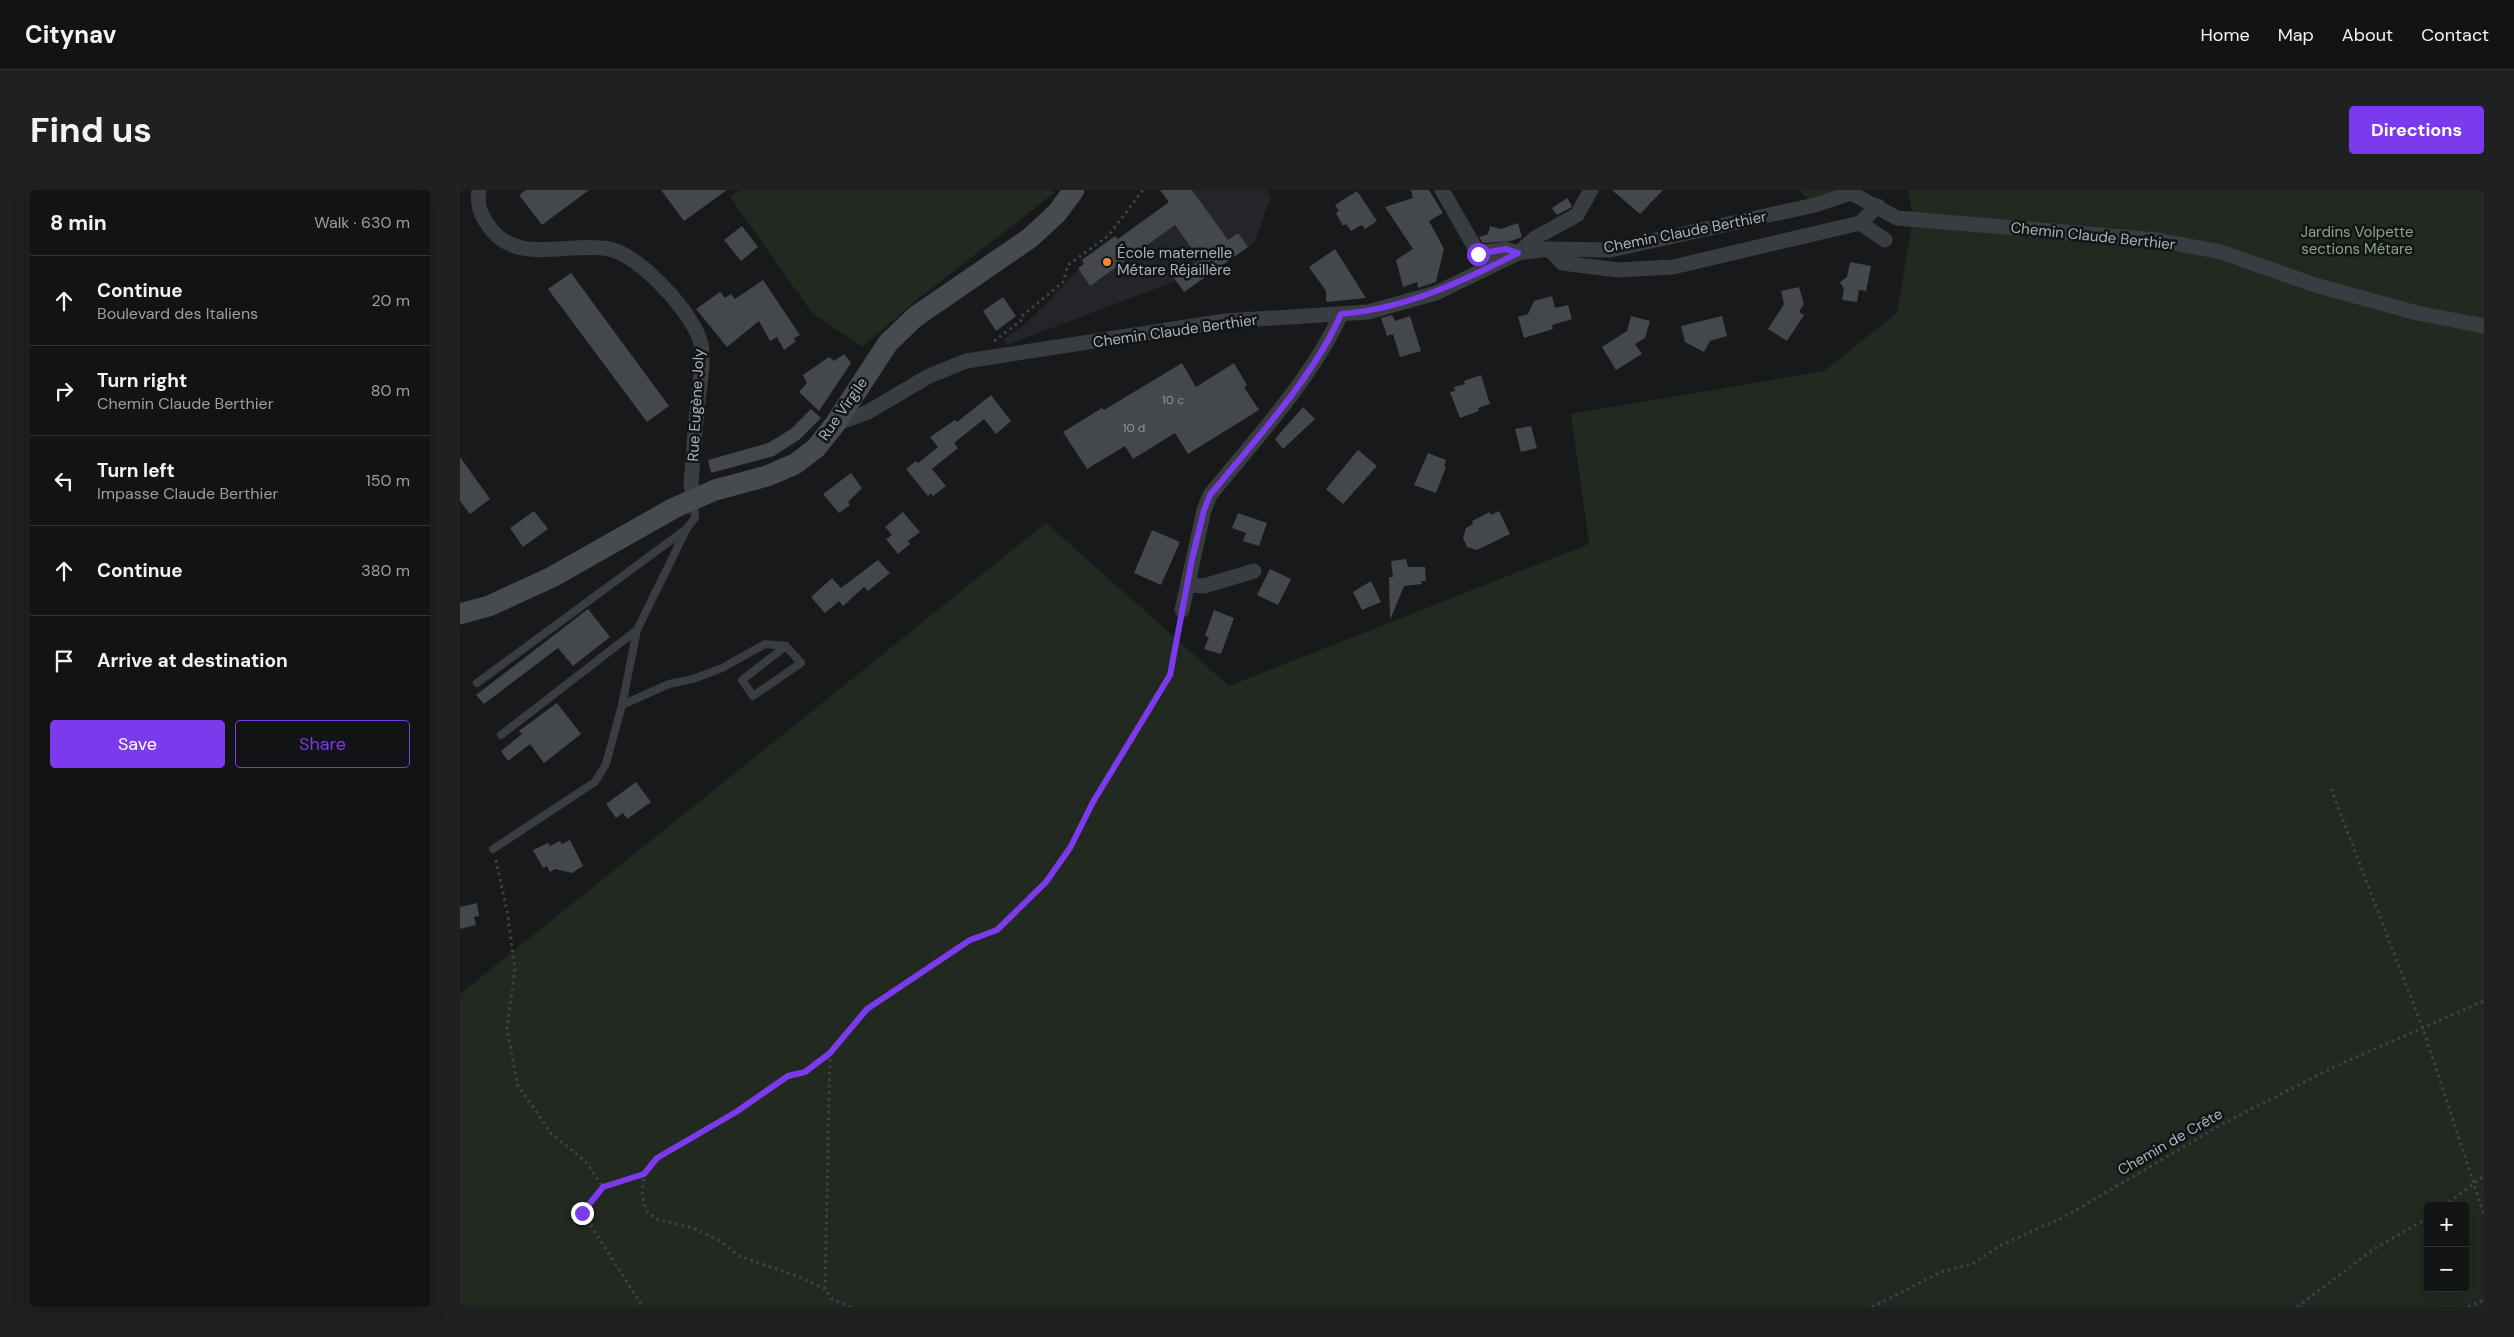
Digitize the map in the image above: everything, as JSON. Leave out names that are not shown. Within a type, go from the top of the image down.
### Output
[{"type":"street","name":"Rue Eugène Joly","points":[[479,190],[479,211],[491,230],[505,241],[517,248],[540,251],[607,248],[622,252],[658,279],[693,326],[701,344],[701,367],[691,484],[694,499]]},
{"type":"street","name":"Rue Virgile","points":[[460,614],[489,606],[552,577],[674,508],[714,490],[767,476],[795,464],[816,448],[835,424],[888,343],[915,317],[1030,238],[1057,213],[1074,190]]},
{"type":"street","points":[[1442,190],[1478,254],[1506,249],[1518,253],[1535,238],[1577,215],[1591,190]]},
{"type":"street","name":"Chemin Claude Berthier","points":[[835,424],[866,413],[929,376],[966,361],[1225,321],[1368,312],[1436,292],[1518,253],[1549,249],[1610,250],[1815,205],[1851,192],[1898,218],[2158,240],[2221,252],[2314,285],[2417,313],[2484,326]]},
{"type":"street","points":[[1549,249],[1562,263],[1618,270],[1673,267],[1860,223],[1878,206]]},
{"type":"street","points":[[1860,223],[1885,240]]},
{"type":"street","points":[[1182,610],[1204,510],[1210,495],[1290,395],[1332,336],[1341,314]]},
{"type":"street","points":[[1188,585],[1204,586],[1254,571]]},
{"type":"lane","points":[[493,849],[596,782],[606,764],[622,705],[637,630],[687,528],[695,518],[694,499]]},
{"type":"lane","points":[[477,683],[687,528]]},
{"type":"lane","points":[[501,734],[637,630]]},
{"type":"lane","points":[[622,705],[669,684],[693,679],[722,668],[765,644],[786,646],[801,663],[753,696],[742,680],[786,646]]},
{"type":"path","points":[[990,344],[1022,320],[1022,316],[1063,282],[1068,265],[1108,236],[1143,190]]},
{"type":"path","points":[[642,1307],[582,1213],[603,1187],[644,1174],[657,1158],[736,1112],[788,1076],[805,1072],[830,1053],[867,1009],[970,940],[997,930],[1046,882],[1070,848],[1093,802],[1170,675],[1182,610]]},
{"type":"path","points":[[2331,789],[2422,1029],[2484,1215]]},
{"type":"path","points":[[493,849],[507,912],[514,969],[507,1027],[517,1084],[551,1133],[586,1162],[603,1187]]},
{"type":"path","name":"Chemin de Crête","points":[[1872,1307],[1940,1272],[1974,1263],[1999,1246],[2064,1217],[2252,1108],[2338,1065],[2484,1001]]},
{"type":"path","points":[[825,1289],[830,1053]]},
{"type":"path","points":[[644,1174],[642,1195],[646,1210],[656,1219],[693,1228],[720,1241],[739,1256],[797,1276],[825,1289],[832,1299],[851,1307]]},
{"type":"path","points":[[2450,1202],[2484,1176]]},
{"type":"path","points":[[2297,1307],[2374,1249],[2424,1220]]},
{"type":"path","points":[[2468,1307],[2484,1300]]},
{"type":"shaded area","points":[[1160,190],[1266,190],[1271,197],[1254,243],[1184,292],[1176,281],[1007,345],[1004,339],[1025,324],[1046,304],[1083,264],[1082,260],[1115,236],[1118,239],[1169,203]]},
{"type":"green space","points":[[739,190],[1052,190],[1055,192],[918,299],[862,347],[812,313],[730,197]]},
{"type":"green space","points":[[1799,190],[1836,190],[1810,201]]},
{"type":"green space","name":"Jardins Volpette sections Métare","points":[[1908,190],[2484,190],[2484,1307],[460,1307],[460,994],[1046,523],[1229,686],[1589,544],[1571,414],[1824,371],[1897,313],[1913,218]]},
{"type":"building","points":[[526,190],[589,190],[542,225],[519,195]]},
{"type":"building","points":[[661,190],[727,190],[684,221]]},
{"type":"building","points":[[1160,190],[1192,190],[1228,240],[1238,233],[1248,247],[1184,292],[1174,278],[1200,260],[1175,225],[1090,286],[1078,268],[1084,264],[1082,260],[1115,236],[1118,239],[1169,202]]},
{"type":"building","points":[[1411,190],[1429,190],[1443,213],[1429,221],[1444,249],[1436,282],[1418,288],[1417,282],[1403,287],[1396,260],[1413,249],[1385,207],[1413,198]]},
{"type":"building","points":[[1612,190],[1663,190],[1640,214]]},
{"type":"building","points":[[1357,191],[1377,221],[1365,229],[1362,225],[1351,231],[1346,224],[1343,226],[1336,213],[1339,211],[1335,205]]},
{"type":"building","points":[[1567,198],[1572,206],[1557,215],[1552,208]]},
{"type":"building","points":[[1518,223],[1522,237],[1511,241],[1483,243],[1479,237],[1488,234],[1490,226],[1501,229]]},
{"type":"building","points":[[742,226],[758,247],[741,261],[724,240]]},
{"type":"building","points":[[1335,249],[1366,298],[1326,302],[1326,291],[1309,267]]},
{"type":"building","points":[[1850,262],[1871,266],[1866,291],[1859,290],[1857,302],[1842,300],[1844,289],[1840,282],[1847,277]]},
{"type":"building","points":[[571,273],[669,406],[647,422],[548,289]]},
{"type":"building","points":[[763,280],[800,335],[794,338],[796,341],[784,350],[777,337],[770,341],[759,321],[727,347],[696,309],[720,292],[725,298],[731,294],[735,299]]},
{"type":"building","points":[[1799,287],[1804,304],[1799,312],[1804,315],[1787,341],[1768,329],[1784,304],[1781,291]]},
{"type":"building","points":[[1552,296],[1555,308],[1568,305],[1572,319],[1552,325],[1553,329],[1524,338],[1518,317],[1528,314],[1534,301]]},
{"type":"building","points":[[1003,297],[1016,316],[996,331],[983,311]]},
{"type":"building","points":[[1392,315],[1395,321],[1410,316],[1421,351],[1400,357],[1393,334],[1387,336],[1381,318]]},
{"type":"building","points":[[1631,316],[1650,321],[1645,338],[1635,344],[1642,354],[1616,370],[1602,347],[1627,331]]},
{"type":"building","points":[[1722,316],[1727,336],[1710,341],[1704,352],[1685,342],[1681,326]]},
{"type":"building","points":[[844,354],[851,363],[819,411],[799,392],[807,383],[803,375],[829,357],[834,361]]},
{"type":"building","points":[[1182,363],[1196,387],[1234,363],[1247,385],[1244,387],[1259,410],[1188,454],[1175,433],[1133,459],[1125,446],[1087,469],[1063,432],[1102,408],[1104,410]]},
{"type":"building","points":[[1481,375],[1490,404],[1478,408],[1479,411],[1460,418],[1450,392],[1455,391],[1454,387],[1465,384],[1464,381]]},
{"type":"building","points":[[991,395],[1011,421],[996,434],[984,419],[954,443],[958,448],[932,469],[946,486],[933,496],[931,493],[928,496],[906,469],[916,461],[918,463],[938,447],[930,437],[955,420],[957,422]]},
{"type":"building","points":[[1303,407],[1315,419],[1283,449],[1275,439]]},
{"type":"building","points":[[811,409],[821,418],[800,439],[774,456],[711,473],[708,460],[768,443],[791,429]]},
{"type":"building","points":[[1531,426],[1537,448],[1521,452],[1515,429]]},
{"type":"building","points":[[1358,450],[1377,466],[1343,504],[1326,489]]},
{"type":"building","points":[[1428,453],[1446,460],[1444,466],[1446,467],[1436,493],[1414,485]]},
{"type":"building","points":[[460,457],[490,499],[470,514],[460,501]]},
{"type":"building","points":[[851,473],[862,488],[848,502],[850,505],[839,513],[823,494]]},
{"type":"building","points":[[534,511],[548,529],[523,547],[510,528]]},
{"type":"building","points":[[1499,511],[1510,534],[1477,550],[1467,547],[1463,538],[1466,528],[1473,524],[1472,521],[1490,512],[1491,515]]},
{"type":"building","points":[[903,512],[920,532],[908,541],[910,544],[898,554],[886,539],[892,535],[885,527]]},
{"type":"building","points":[[1238,513],[1267,523],[1259,546],[1243,541],[1246,533],[1232,528]]},
{"type":"building","points":[[1152,530],[1180,542],[1161,585],[1134,573]]},
{"type":"building","points":[[1406,559],[1408,567],[1425,567],[1426,581],[1421,581],[1422,584],[1404,586],[1390,620],[1389,577],[1393,577],[1391,561]]},
{"type":"building","points":[[878,560],[890,573],[868,591],[864,587],[843,606],[839,601],[825,613],[811,597],[832,578],[841,588]]},
{"type":"building","points":[[1270,569],[1291,579],[1278,605],[1257,595]]},
{"type":"building","points":[[1371,581],[1381,602],[1362,610],[1353,592]]},
{"type":"building","points":[[588,609],[610,637],[573,666],[558,648],[484,704],[476,695]]},
{"type":"building","points":[[1214,610],[1234,618],[1221,654],[1204,649],[1209,637],[1205,636]]},
{"type":"building","points":[[557,703],[581,734],[544,763],[530,744],[508,761],[501,751],[522,734],[519,731]]},
{"type":"building","points":[[636,782],[651,802],[627,819],[623,813],[616,818],[606,804]]},
{"type":"building","points":[[570,840],[583,866],[572,873],[555,869],[550,872],[547,866],[543,868],[533,850],[548,843],[550,846],[560,841],[562,844]]},
{"type":"building","points":[[477,903],[479,916],[474,917],[476,925],[460,929],[460,907]]},
{"type":"place","name":"École maternelle Métare Réjaillère","points":[[1107,262]]},
{"type":"route","points":[[582,1213],[603,1187],[644,1174],[657,1158],[685,1144],[788,1076],[805,1072],[830,1053],[867,1009],[970,940],[997,930],[1046,882],[1070,848],[1093,802],[1170,675],[1192,559],[1204,510],[1210,495],[1290,395],[1332,336],[1341,314],[1368,312],[1436,292],[1518,253],[1506,249],[1478,254]]}]
